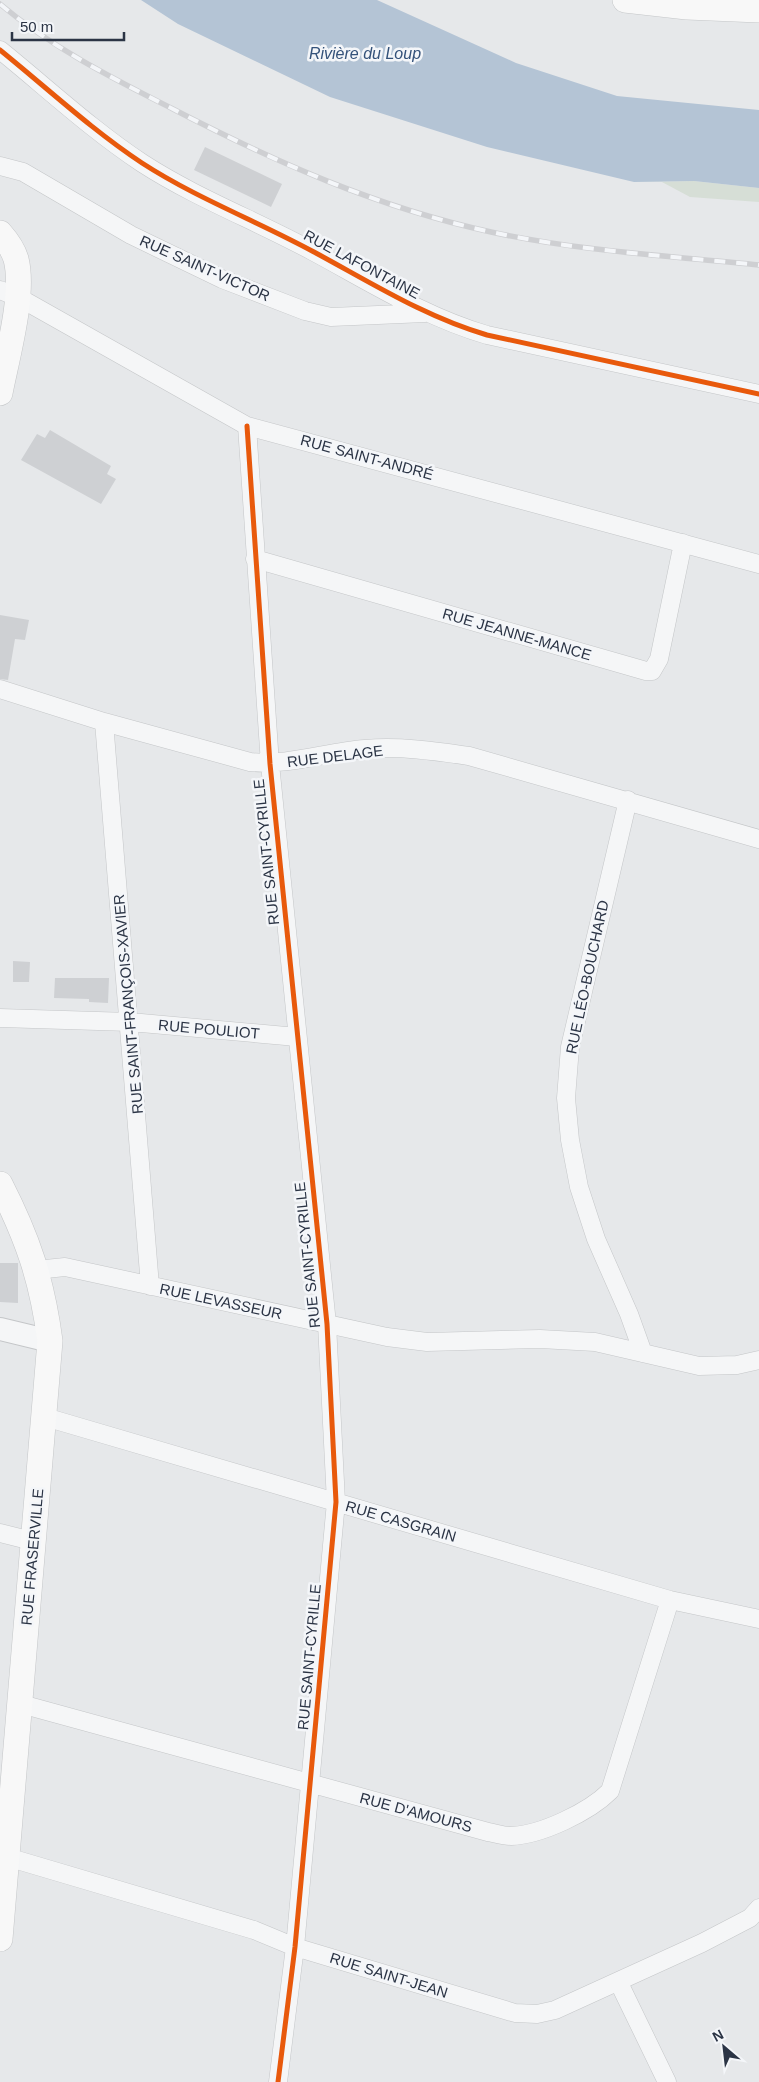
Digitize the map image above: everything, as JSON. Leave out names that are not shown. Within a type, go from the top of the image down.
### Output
[{"type":"main road","points":[[625,0],[687,7],[746,7]]},
{"type":"main road","points":[[0,233],[8,242],[16,260],[9,293],[0,393]]},
{"type":"main road","name":"RUE FRASERVILLE","points":[[0,1184],[22,1227],[36,1270],[50,1342],[0,1939]]},
{"type":"street","name":"RUE LAFONTAINE","points":[[0,50],[98,131],[142,163],[174,182],[278,232],[426,313],[464,329],[487,335],[759,394]]},
{"type":"street","name":"RUE SAINT-VICTOR","points":[[0,166],[23,172],[131,235],[222,280],[305,311],[331,317],[426,313]]},
{"type":"street","name":"RUE SAINT-ANDRÉ","points":[[9,293],[247,426],[759,564]]},
{"type":"street","name":"RUE SAINT-CYRILLE","points":[[247,426],[270,764],[327,1324],[336,1502],[295,1947],[278,2082]]},
{"type":"street","name":"RUE JEANNE-MANCE","points":[[255,559],[646,671],[652,671],[659,659],[684,543]]},
{"type":"street","name":"RUE DELAGE","points":[[0,689],[230,759],[270,764],[366,749],[435,751],[469,756],[759,839]]},
{"type":"street","name":"RUE SAINT-FRANÇOIS-XAVIER","points":[[104,722],[130,1022],[150,1286]]},
{"type":"street","name":"RUE LÉO-BOUCHARD","points":[[628,800],[570,1047],[566,1098],[570,1140],[579,1187],[596,1239],[629,1314],[643,1353]]},
{"type":"street","name":"RUE POULIOT","points":[[0,1018],[130,1022],[297,1037]]},
{"type":"street","name":"RUE LEVASSEUR","points":[[36,1270],[65,1267],[387,1338],[427,1342],[540,1340],[595,1342],[699,1366],[737,1365],[759,1360]]},
{"type":"street","points":[[0,1329],[50,1342]]},
{"type":"street","name":"RUE CASGRAIN","points":[[45,1417],[670,1600],[759,1619]]},
{"type":"street","points":[[0,1533],[32,1541]]},
{"type":"street","name":"RUE D'AMOURS","points":[[21,1704],[510,1836],[530,1834],[555,1825],[601,1799],[610,1791],[670,1600]]},
{"type":"street","name":"RUE SAINT-JEAN","points":[[7,1857],[254,1930],[295,1947],[515,2012],[537,2014],[555,2010],[619,1982],[736,1926],[750,1918],[759,1908]]},
{"type":"street","points":[[619,1982],[667,2082]]},
{"type":"shaded area","points":[[694,181],[759,188],[759,202],[690,197],[662,182],[634,182]]},
{"type":"water","name":"Rivière du Loup","points":[[141,0],[377,0],[516,63],[617,96],[759,110],[759,188],[694,181],[634,182],[487,147],[330,97],[178,24]]},
{"type":"building","points":[[205,147],[282,184],[271,207],[194,170]]},
{"type":"building","points":[[50,430],[111,466],[107,474],[116,479],[101,504],[21,460],[37,434],[45,438]]},
{"type":"building","points":[[0,615],[29,620],[25,640],[15,639],[8,680],[0,679]]},
{"type":"building","points":[[13,961],[30,962],[29,982],[13,982]]},
{"type":"building","points":[[55,978],[109,978],[108,1003],[89,1002],[89,999],[54,998]]},
{"type":"building","points":[[0,1263],[18,1263],[18,1303],[0,1302]]},
{"type":"railway","points":[[0,4],[40,34],[82,61],[210,128],[327,181],[407,210],[448,222],[524,239],[625,252],[759,265]]},
{"type":"cycle path","points":[[0,50],[87,123],[123,150],[163,176],[442,319],[487,335],[759,394]]},
{"type":"cycle path","points":[[247,426],[270,764],[327,1324],[336,1502],[295,1947],[278,2082]]}]
